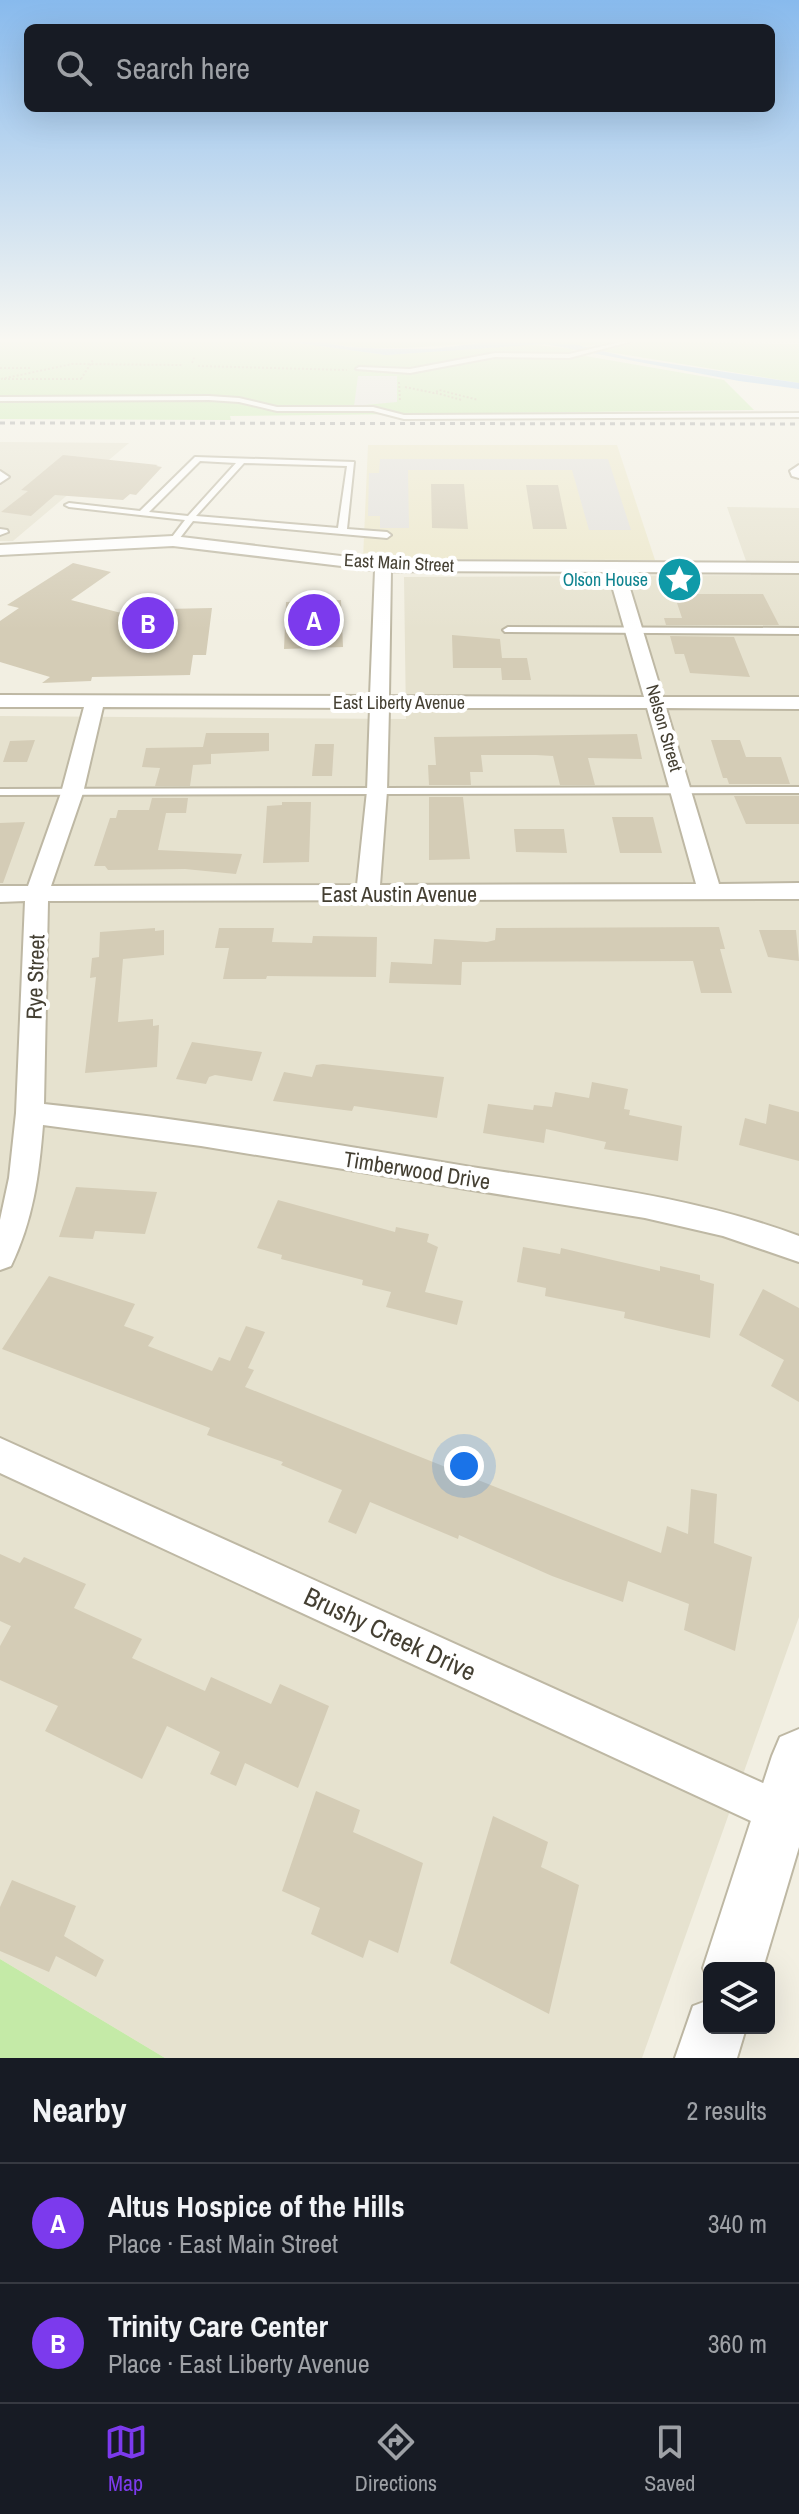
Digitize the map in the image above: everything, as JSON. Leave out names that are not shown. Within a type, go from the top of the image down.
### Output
[{"type":"street","name":"East Main Street","points":[[0,550],[173,541],[383,566],[799,568]]},
{"type":"street","points":[[368,894],[377,791],[383,566]]},
{"type":"street","name":"Nelson Street","points":[[615,567],[710,891]]},
{"type":"street","name":"East Liberty Avenue","points":[[0,701],[799,703]]},
{"type":"street","name":"Rye Street","points":[[0,1257],[16,1218],[24,1178],[30,1113],[37,895],[72,793],[95,702]]},
{"type":"street","name":"East Austin Avenue","points":[[0,894],[799,891]]},
{"type":"street","name":"Timberwood Drive","points":[[30,1113],[134,1123],[649,1206],[744,1228],[799,1249]]},
{"type":"street","name":"Brushy Creek Drive","points":[[0,1455],[781,1813]]},
{"type":"street","points":[[735,1962],[799,1756]]},
{"type":"street","points":[[706,2058],[713,2034]]},
{"type":"lane","points":[[142,514],[198,459],[351,464],[342,532]]},
{"type":"lane","points":[[173,541],[242,461]]},
{"type":"lane","points":[[0,473],[5,477],[0,481]]},
{"type":"lane","points":[[69,505],[387,535]]},
{"type":"lane","points":[[508,630],[799,631]]},
{"type":"lane","points":[[0,792],[799,790]]},
{"type":"shaded area","points":[[0,442],[129,443],[13,541],[0,541]]},
{"type":"shaded area","points":[[368,445],[617,445],[655,560],[363,559]]},
{"type":"shaded area","points":[[380,459],[608,459],[631,530],[589,530],[572,470],[408,470],[409,528],[380,528],[380,516],[368,516],[369,473],[379,473]]},
{"type":"shaded area","points":[[727,507],[799,508],[799,1617],[642,2058],[165,2058],[0,1959],[0,716],[406,719],[404,577],[751,575]]},
{"type":"green space","points":[[0,1959],[165,2058],[0,2058]]},
{"type":"building","points":[[63,455],[162,467],[136,495],[130,494],[123,500],[55,495],[31,516],[1,512],[28,491],[21,490]]},
{"type":"building","points":[[431,484],[464,484],[468,529],[432,528]]},
{"type":"building","points":[[526,485],[558,485],[567,529],[533,529]]},
{"type":"building","points":[[73,563],[111,572],[71,600],[129,615],[165,614],[166,609],[212,608],[206,655],[193,655],[190,675],[92,677],[91,681],[42,683],[50,677],[0,662],[0,621],[19,608],[7,605]]},
{"type":"building","points":[[689,594],[763,594],[779,625],[666,625],[664,618],[682,618],[677,603],[682,602],[680,597],[690,597]]},
{"type":"building","points":[[341,600],[343,647],[284,649],[286,602]]},
{"type":"building","points":[[452,635],[500,639],[502,658],[527,658],[531,680],[502,680],[501,668],[453,668]]},
{"type":"building","points":[[670,636],[734,637],[750,677],[690,673],[684,654],[675,654]]},
{"type":"building","points":[[206,733],[269,733],[269,751],[211,754],[211,764],[193,765],[190,786],[155,786],[160,768],[142,767],[146,748],[203,747]]},
{"type":"building","points":[[637,734],[642,759],[588,758],[595,785],[560,785],[553,756],[481,755],[483,772],[470,772],[471,785],[429,785],[428,765],[436,765],[434,737]]},
{"type":"building","points":[[35,740],[27,762],[3,762],[10,741]]},
{"type":"building","points":[[711,740],[740,740],[746,757],[781,757],[790,784],[729,784],[727,778],[723,778]]},
{"type":"building","points":[[315,744],[334,744],[332,776],[312,776]]},
{"type":"building","points":[[734,796],[799,796],[799,824],[746,824]]},
{"type":"building","points":[[429,797],[463,797],[470,859],[429,860]]},
{"type":"building","points":[[152,798],[188,798],[186,813],[166,813],[158,850],[242,854],[236,874],[185,869],[108,870],[105,866],[94,866],[110,818],[116,818],[118,810],[149,810]]},
{"type":"building","points":[[282,802],[311,802],[309,862],[263,863],[267,806],[282,805]]},
{"type":"building","points":[[612,817],[653,817],[662,853],[620,853]]},
{"type":"building","points":[[25,822],[3,883],[0,883],[0,823]]},
{"type":"building","points":[[514,829],[564,829],[567,853],[516,852]]},
{"type":"building","points":[[719,927],[725,949],[720,949],[732,993],[701,993],[693,961],[462,962],[461,985],[389,983],[391,962],[432,964],[434,939],[487,942],[495,940],[496,928]]},
{"type":"building","points":[[155,928],[155,931],[164,930],[164,955],[123,959],[118,1022],[153,1019],[153,1026],[159,1025],[157,1067],[85,1073],[96,977],[90,978],[92,958],[99,957],[100,932]]},
{"type":"building","points":[[219,928],[274,928],[272,942],[312,943],[313,936],[377,937],[376,977],[267,976],[266,979],[223,979],[229,948],[215,948]]},
{"type":"building","points":[[759,930],[796,930],[799,961],[768,957]]},
{"type":"building","points":[[192,1042],[262,1052],[252,1081],[215,1075],[209,1077],[206,1084],[176,1079]]},
{"type":"building","points":[[316,1065],[444,1077],[437,1118],[354,1106],[352,1111],[273,1101],[284,1072],[312,1077]]},
{"type":"building","points":[[592,1082],[628,1089],[624,1109],[630,1110],[629,1115],[682,1126],[678,1161],[604,1149],[606,1142],[546,1129],[544,1143],[483,1133],[488,1104],[533,1110],[534,1105],[552,1107],[555,1092],[589,1098]]},
{"type":"building","points":[[769,1104],[799,1112],[799,1161],[739,1145],[745,1118],[766,1124]]},
{"type":"building","points":[[76,1187],[157,1192],[145,1234],[95,1231],[93,1239],[59,1237]]},
{"type":"building","points":[[278,1200],[395,1232],[396,1227],[429,1234],[427,1242],[438,1247],[425,1292],[463,1301],[457,1325],[386,1307],[391,1292],[362,1285],[363,1280],[281,1259],[282,1255],[257,1248]]},
{"type":"building","points":[[523,1247],[560,1254],[561,1248],[660,1271],[660,1266],[700,1275],[700,1280],[714,1284],[710,1338],[624,1318],[625,1312],[545,1296],[546,1288],[517,1282]]},
{"type":"building","points":[[49,1276],[135,1304],[124,1326],[154,1337],[148,1346],[212,1371],[219,1357],[230,1361],[246,1326],[265,1332],[248,1368],[254,1370],[245,1387],[661,1553],[667,1526],[688,1534],[691,1489],[717,1494],[714,1543],[752,1557],[735,1651],[684,1630],[689,1604],[628,1581],[623,1602],[370,1502],[356,1534],[328,1522],[342,1490],[281,1465],[283,1462],[207,1435],[210,1428],[2,1349]]},
{"type":"building","points":[[763,1289],[799,1308],[799,1402],[771,1386],[784,1360],[739,1335]]},
{"type":"building","points":[[0,1554],[20,1563],[24,1557],[86,1584],[74,1608],[142,1639],[132,1658],[205,1691],[211,1677],[271,1704],[280,1684],[329,1706],[298,1788],[245,1763],[236,1786],[210,1774],[220,1752],[167,1726],[142,1779],[45,1731],[58,1706],[0,1680],[0,1646],[11,1626],[0,1621]]},
{"type":"building","points":[[316,1791],[360,1810],[353,1832],[423,1863],[398,1953],[369,1940],[363,1958],[311,1934],[320,1908],[282,1891]]},
{"type":"building","points":[[493,1816],[548,1842],[541,1867],[579,1885],[549,2014],[450,1963]]},
{"type":"building","points":[[12,1880],[76,1906],[64,1936],[104,1960],[96,1977],[56,1956],[49,1972],[0,1951],[0,1907]]},
{"type":"place","name":"Olson House","points":[[679,580]]},
{"type":"place","name":"Altus Hospice of the Hills","points":[[314,620]]},
{"type":"place","name":"Trinity Care Center","points":[[148,623]]}]
